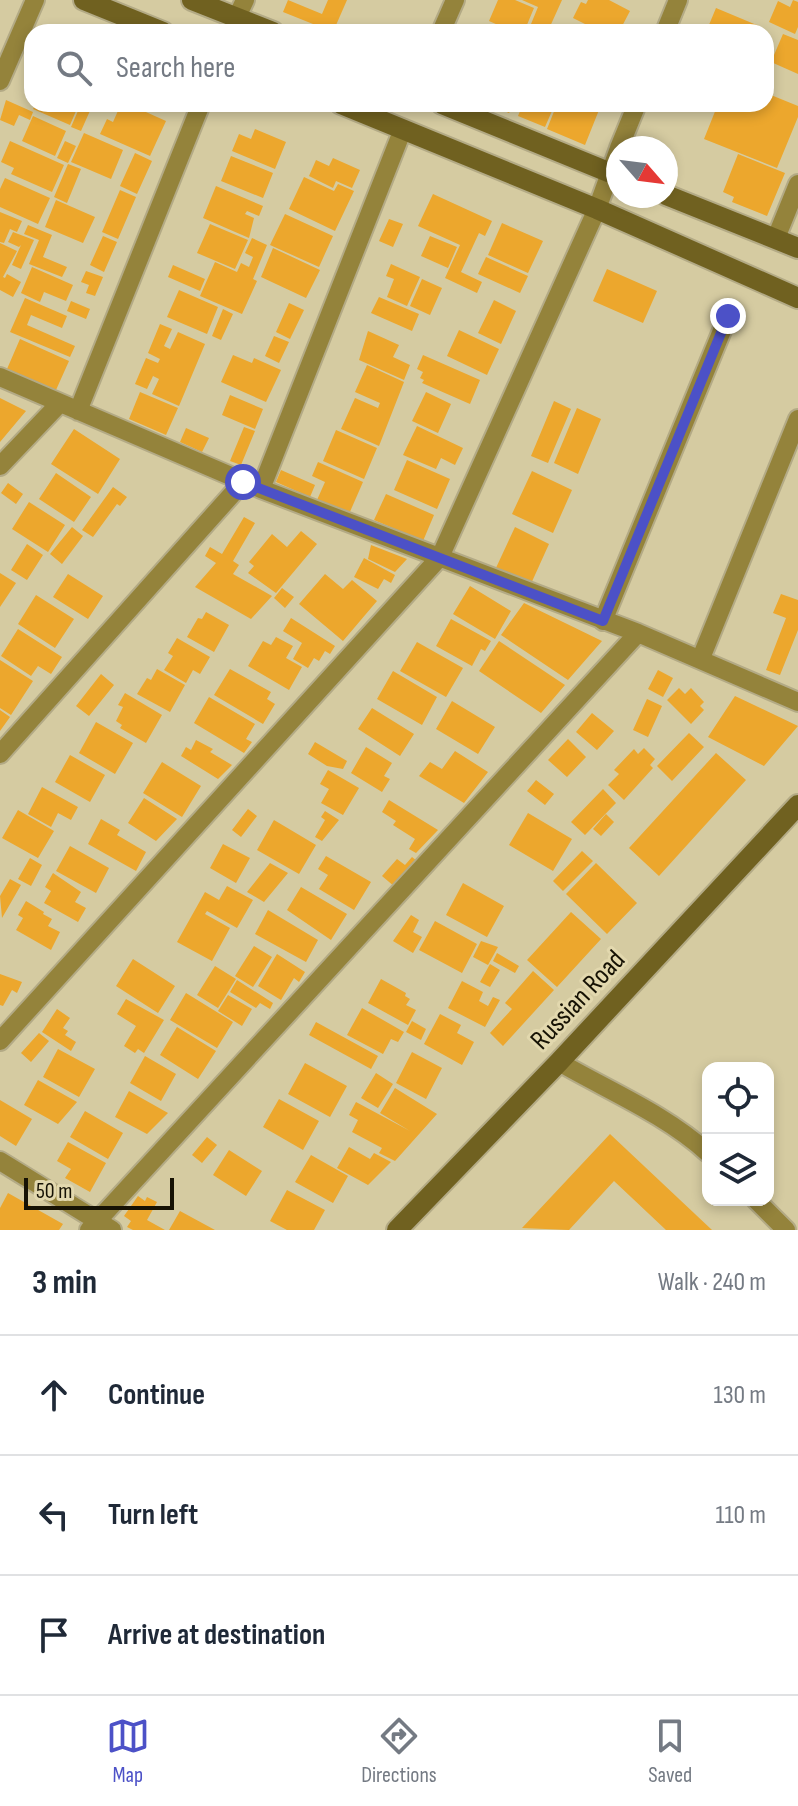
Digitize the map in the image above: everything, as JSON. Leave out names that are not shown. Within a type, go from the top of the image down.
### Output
[{"type":"street","points":[[25,24],[35,0]]},
{"type":"street","points":[[84,0],[143,24]]},
{"type":"street","points":[[192,0],[241,8],[262,24]]},
{"type":"street","points":[[444,24],[455,0]]},
{"type":"street","points":[[668,24],[678,0]]},
{"type":"street","points":[[0,81],[24,25]]},
{"type":"street","points":[[78,411],[198,112]]},
{"type":"street","points":[[361,112],[597,209],[798,298]]},
{"type":"street","points":[[462,112],[606,171]]},
{"type":"street","points":[[624,136],[634,112]]},
{"type":"street","points":[[0,754],[252,486],[403,129]]},
{"type":"street","points":[[776,238],[798,184]]},
{"type":"street","points":[[0,1041],[440,557],[606,190]]},
{"type":"street","points":[[678,200],[798,248]]},
{"type":"street","points":[[603,621],[728,316]]},
{"type":"street","points":[[0,377],[252,486],[638,633],[798,702]]},
{"type":"street","points":[[0,466],[60,403]]},
{"type":"street","points":[[701,658],[798,419]]},
{"type":"street","points":[[0,1161],[99,1227],[638,633]]},
{"type":"street","name":"Russian Road","points":[[397,1230],[559,1062],[798,805]]},
{"type":"street","points":[[559,1062],[651,1111],[702,1149]]},
{"type":"street","points":[[762,1206],[786,1230]]},
{"type":"building","points":[[288,0],[322,14],[328,0],[347,0],[336,24],[313,24],[283,12]]},
{"type":"building","points":[[498,0],[515,0],[534,8],[527,24],[496,24],[489,21]]},
{"type":"building","points":[[522,0],[562,0],[551,24],[531,24],[538,7]]},
{"type":"building","points":[[588,0],[609,0],[630,11],[623,24],[585,24],[573,18],[581,2],[586,4]]},
{"type":"building","points":[[793,0],[798,2],[795,34],[769,22],[778,1],[790,7]]},
{"type":"building","points":[[716,8],[754,24],[709,24]]},
{"type":"building","points":[[783,34],[798,40],[798,74],[774,63],[774,55]]},
{"type":"building","points":[[774,96],[798,106],[798,117],[777,168],[704,139],[715,112],[774,112]]},
{"type":"building","points":[[6,100],[24,108],[24,112],[33,112],[30,120],[19,115],[14,126],[0,120]]},
{"type":"building","points":[[40,112],[76,112],[70,125]]},
{"type":"building","points":[[78,112],[89,112],[81,131],[71,127]]},
{"type":"building","points":[[117,112],[146,112],[166,121],[150,156],[100,134],[107,119],[113,122]]},
{"type":"building","points":[[520,112],[552,112],[545,127],[518,116]]},
{"type":"building","points":[[554,112],[598,112],[585,145],[547,129]]},
{"type":"building","points":[[33,116],[66,131],[55,156],[22,141]]},
{"type":"building","points":[[255,129],[286,142],[275,169],[232,151],[239,134],[251,139]]},
{"type":"building","points":[[84,133],[123,150],[111,179],[71,162]]},
{"type":"building","points":[[10,141],[64,165],[52,192],[11,174],[14,168],[1,162]]},
{"type":"building","points":[[65,141],[76,146],[68,163],[57,158]]},
{"type":"building","points":[[135,153],[152,161],[137,194],[120,186]]},
{"type":"building","points":[[738,154],[785,173],[767,216],[732,202],[734,197],[723,192]]},
{"type":"building","points":[[231,156],[273,173],[263,198],[221,181]]},
{"type":"building","points":[[333,158],[360,170],[352,188],[336,181],[333,188],[309,176],[316,160],[329,166]]},
{"type":"building","points":[[68,164],[81,169],[67,203],[54,197]]},
{"type":"building","points":[[304,177],[334,191],[338,184],[354,191],[335,231],[289,209]]},
{"type":"building","points":[[5,178],[50,198],[38,224],[0,207],[0,189]]},
{"type":"building","points":[[216,186],[263,206],[259,216],[247,211],[245,214],[254,218],[249,238],[203,218]]},
{"type":"building","points":[[120,190],[136,197],[118,239],[102,232]]},
{"type":"building","points":[[433,194],[492,221],[485,236],[479,233],[461,272],[482,282],[477,293],[445,278],[460,245],[418,226]]},
{"type":"building","points":[[56,200],[95,217],[83,243],[45,227]]},
{"type":"building","points":[[0,212],[22,221],[17,232],[10,229],[4,243],[0,242]]},
{"type":"building","points":[[285,214],[333,236],[319,267],[270,245]]},
{"type":"building","points":[[389,219],[403,224],[393,247],[379,241]]},
{"type":"building","points":[[502,223],[543,241],[528,273],[488,255]]},
{"type":"building","points":[[210,224],[248,240],[235,269],[197,253]]},
{"type":"building","points":[[28,225],[52,235],[43,257],[67,267],[62,277],[29,264],[39,240],[24,234]]},
{"type":"building","points":[[13,232],[34,240],[21,269],[12,265],[21,245],[8,242]]},
{"type":"building","points":[[103,236],[117,242],[104,272],[90,265]]},
{"type":"building","points":[[430,236],[457,247],[448,268],[421,256]]},
{"type":"building","points":[[252,238],[267,245],[253,279],[257,281],[242,314],[200,296],[215,262],[237,272],[241,263],[249,267],[253,257],[245,253]]},
{"type":"building","points":[[0,243],[17,251],[3,277],[7,274],[21,282],[13,297],[0,290]]},
{"type":"building","points":[[273,248],[320,270],[306,298],[261,277]]},
{"type":"building","points":[[486,257],[528,276],[520,293],[478,274]]},
{"type":"building","points":[[391,264],[420,277],[407,306],[387,297],[394,279],[386,276]]},
{"type":"building","points":[[173,265],[205,279],[200,291],[168,277]]},
{"type":"building","points":[[32,267],[73,285],[66,301],[44,292],[40,302],[21,293]]},
{"type":"building","points":[[607,269],[657,291],[643,323],[593,301]]},
{"type":"building","points":[[86,271],[103,277],[95,296],[86,293],[89,285],[81,282]]},
{"type":"building","points":[[422,279],[442,288],[430,315],[410,306]]},
{"type":"building","points":[[179,290],[218,307],[207,334],[167,317]]},
{"type":"building","points":[[379,297],[419,314],[412,331],[371,313]]},
{"type":"building","points":[[25,298],[67,316],[62,328],[31,315],[27,325],[75,346],[70,357],[10,332]]},
{"type":"building","points":[[494,300],[516,311],[501,344],[478,333]]},
{"type":"building","points":[[71,301],[90,309],[86,319],[67,311]]},
{"type":"building","points":[[289,303],[304,310],[290,339],[276,332]]},
{"type":"building","points":[[223,309],[233,314],[221,340],[212,336]]},
{"type":"building","points":[[160,324],[172,329],[164,346],[170,349],[178,332],[205,344],[179,406],[152,394],[159,379],[153,376],[147,389],[135,384],[146,358],[158,363],[160,359],[148,353]]},
{"type":"building","points":[[459,330],[499,349],[487,375],[447,356]]},
{"type":"building","points":[[368,331],[399,345],[393,357],[410,365],[404,380],[359,360]]},
{"type":"building","points":[[274,336],[289,342],[279,363],[265,356]]},
{"type":"building","points":[[20,339],[69,361],[56,390],[7,369]]},
{"type":"building","points":[[233,355],[252,363],[254,358],[281,370],[266,402],[221,382]]},
{"type":"building","points":[[423,355],[480,380],[470,404],[422,383],[424,380],[420,378],[423,372],[417,369]]},
{"type":"building","points":[[367,365],[404,382],[379,446],[341,429],[355,398],[378,408],[380,403],[355,392]]},
{"type":"building","points":[[140,392],[178,408],[166,435],[129,419]]},
{"type":"building","points":[[426,392],[451,404],[438,433],[412,421]]},
{"type":"building","points":[[230,395],[263,409],[255,429],[222,415]]},
{"type":"building","points":[[0,398],[26,411],[0,442]]},
{"type":"building","points":[[554,401],[571,409],[548,463],[531,456]]},
{"type":"building","points":[[577,408],[601,419],[578,474],[554,463]]},
{"type":"building","points":[[417,426],[463,448],[455,465],[441,458],[436,469],[403,455]]},
{"type":"building","points":[[244,427],[255,431],[241,465],[230,461]]},
{"type":"building","points":[[186,428],[209,438],[202,452],[180,442]]},
{"type":"building","points":[[74,429],[120,459],[98,494],[51,464]]},
{"type":"building","points":[[336,430],[377,448],[364,479],[323,461]]},
{"type":"building","points":[[407,460],[450,479],[437,509],[394,490]]},
{"type":"building","points":[[318,462],[363,482],[349,514],[317,500],[325,482],[312,476]]},
{"type":"building","points":[[281,470],[315,485],[310,497],[276,482]]},
{"type":"building","points":[[532,471],[572,490],[553,533],[512,514]]},
{"type":"building","points":[[56,473],[91,497],[74,522],[39,499]]},
{"type":"building","points":[[8,483],[23,494],[16,504],[1,493]]},
{"type":"building","points":[[113,487],[127,497],[120,506],[117,504],[93,537],[82,530]]},
{"type":"building","points":[[386,494],[434,515],[423,541],[374,520]]},
{"type":"building","points":[[29,502],[65,525],[48,552],[12,529]]},
{"type":"building","points":[[244,517],[255,523],[233,561],[239,565],[233,574],[272,596],[251,619],[195,587],[216,563],[205,556],[210,547],[222,554]]},
{"type":"building","points":[[72,527],[83,536],[62,564],[50,554]]},
{"type":"building","points":[[515,527],[549,544],[530,586],[495,570]]},
{"type":"building","points":[[301,531],[317,544],[276,593],[248,573],[254,566],[249,562],[272,534],[287,547]]},
{"type":"building","points":[[27,544],[43,555],[27,580],[11,570]]},
{"type":"building","points":[[371,545],[407,559],[395,572],[368,559]]},
{"type":"building","points":[[364,558],[395,575],[391,583],[384,579],[378,589],[354,577]]},
{"type":"building","points":[[0,573],[16,583],[0,607]]},
{"type":"building","points":[[68,574],[103,596],[88,619],[53,597]]},
{"type":"building","points":[[325,574],[343,589],[352,580],[377,601],[343,641],[299,604]]},
{"type":"building","points":[[470,586],[511,611],[495,639],[453,614]]},
{"type":"building","points":[[282,588],[294,597],[285,608],[274,598]]},
{"type":"building","points":[[781,594],[798,600],[798,630],[780,675],[766,670],[786,618],[773,613]]},
{"type":"building","points":[[36,595],[74,619],[55,648],[18,624]]},
{"type":"building","points":[[524,603],[602,641],[568,680],[501,635]]},
{"type":"building","points":[[206,612],[229,625],[214,652],[187,637],[198,618],[202,619]]},
{"type":"building","points":[[291,618],[335,646],[330,654],[325,651],[319,661],[314,658],[308,668],[293,659],[302,643],[283,631]]},
{"type":"building","points":[[451,619],[491,641],[485,651],[481,649],[472,666],[436,646]]},
{"type":"building","points":[[18,629],[62,657],[51,674],[38,666],[31,676],[1,656]]},
{"type":"building","points":[[276,637],[293,646],[286,658],[302,667],[289,690],[248,666],[263,641],[271,645]]},
{"type":"building","points":[[177,638],[210,657],[200,674],[193,670],[186,683],[164,670],[173,656],[168,653]]},
{"type":"building","points":[[499,641],[565,685],[541,713],[479,671]]},
{"type":"building","points":[[417,642],[463,668],[446,697],[400,671]]},
{"type":"building","points":[[0,660],[33,681],[11,715],[0,708]]},
{"type":"building","points":[[157,669],[185,685],[170,712],[137,694]]},
{"type":"building","points":[[230,669],[271,692],[267,699],[275,704],[263,724],[214,695]]},
{"type":"building","points":[[658,670],[673,678],[663,697],[648,689]]},
{"type":"building","points":[[393,671],[437,697],[422,725],[377,699]]},
{"type":"building","points":[[101,674],[114,685],[89,716],[76,706]]},
{"type":"building","points":[[679,688],[685,694],[691,688],[704,702],[700,706],[704,710],[691,724],[667,700]]},
{"type":"building","points":[[125,693],[162,715],[146,743],[120,728],[122,725],[116,721],[123,707],[118,705]]},
{"type":"building","points":[[735,696],[798,726],[764,766],[708,737]]},
{"type":"building","points":[[209,697],[255,724],[246,739],[252,742],[244,753],[194,723]]},
{"type":"building","points":[[647,699],[662,706],[648,737],[633,730]]},
{"type":"building","points":[[452,701],[495,727],[478,754],[436,729]]},
{"type":"building","points":[[372,708],[414,734],[400,756],[358,729]]},
{"type":"building","points":[[0,710],[10,717],[0,731]]},
{"type":"building","points":[[592,713],[614,731],[597,750],[576,732]]},
{"type":"building","points":[[96,722],[133,743],[115,774],[79,753]]},
{"type":"building","points":[[689,733],[704,747],[672,781],[657,766]]},
{"type":"building","points":[[568,739],[586,757],[567,777],[548,760]]},
{"type":"building","points":[[196,740],[232,765],[218,779],[181,756],[186,747],[191,750]]},
{"type":"building","points":[[315,742],[347,761],[343,769],[327,766],[308,754]]},
{"type":"building","points":[[366,747],[392,763],[384,776],[390,779],[382,792],[351,773]]},
{"type":"building","points":[[644,748],[655,759],[650,765],[653,768],[624,800],[608,785],[619,774],[614,770],[634,749],[638,754]]},
{"type":"building","points":[[455,751],[488,772],[464,803],[419,776],[430,762],[442,769]]},
{"type":"building","points":[[716,753],[746,780],[659,876],[629,848]]},
{"type":"building","points":[[70,755],[105,775],[90,802],[55,782]]},
{"type":"building","points":[[162,762],[201,786],[182,817],[143,793]]},
{"type":"building","points":[[328,770],[359,788],[343,815],[321,803],[329,789],[320,784]]},
{"type":"building","points":[[536,780],[554,794],[545,805],[527,791]]},
{"type":"building","points":[[42,787],[78,807],[71,820],[58,813],[51,827],[28,814]]},
{"type":"building","points":[[603,789],[616,803],[585,835],[571,822]]},
{"type":"building","points":[[144,798],[177,819],[156,841],[128,823]]},
{"type":"building","points":[[389,800],[438,830],[416,853],[409,849],[415,839],[393,825],[396,821],[382,812]]},
{"type":"building","points":[[248,809],[257,816],[241,837],[232,830]]},
{"type":"building","points":[[18,810],[54,831],[38,858],[2,838]]},
{"type":"building","points":[[325,811],[339,820],[322,841],[315,837],[325,820],[321,817]]},
{"type":"building","points":[[528,813],[572,839],[553,871],[509,845]]},
{"type":"building","points":[[606,814],[614,822],[601,836],[593,829]]},
{"type":"building","points":[[101,819],[120,830],[117,835],[146,852],[136,871],[88,844]]},
{"type":"building","points":[[274,820],[316,845],[299,874],[257,850]]},
{"type":"building","points":[[223,844],[250,858],[236,883],[210,868]]},
{"type":"building","points":[[70,846],[109,868],[96,893],[56,871]]},
{"type":"building","points":[[582,851],[593,861],[563,891],[553,881]]},
{"type":"building","points":[[326,856],[371,882],[354,910],[319,889],[328,875],[318,869]]},
{"type":"building","points":[[412,857],[417,861],[395,887],[382,876],[397,859],[405,865]]},
{"type":"building","points":[[30,858],[42,865],[31,886],[18,879]]},
{"type":"building","points":[[270,863],[288,873],[264,902],[247,892]]},
{"type":"building","points":[[596,863],[637,903],[607,934],[566,894]]},
{"type":"building","points":[[53,873],[81,892],[75,902],[86,908],[78,922],[44,903],[51,891],[45,887]]},
{"type":"building","points":[[10,879],[21,885],[2,918],[0,896]]},
{"type":"building","points":[[463,883],[504,906],[487,937],[446,915]]},
{"type":"building","points":[[227,886],[253,900],[237,928],[207,911],[205,914],[230,928],[212,961],[177,942],[205,892],[219,900]]},
{"type":"building","points":[[301,887],[347,914],[331,940],[287,910]]},
{"type":"building","points":[[26,901],[52,919],[48,926],[60,932],[51,950],[16,930],[23,918],[18,915]]},
{"type":"building","points":[[268,910],[318,940],[306,962],[255,934]]},
{"type":"building","points":[[571,912],[601,939],[557,987],[527,960]]},
{"type":"building","points":[[411,915],[419,920],[413,932],[422,937],[413,953],[393,941]]},
{"type":"building","points":[[435,921],[477,944],[462,973],[419,950]]},
{"type":"building","points":[[481,941],[498,947],[488,965],[473,957]]},
{"type":"building","points":[[254,946],[272,957],[253,987],[235,976]]},
{"type":"building","points":[[497,953],[519,966],[515,973],[493,961]]},
{"type":"building","points":[[277,954],[305,972],[299,982],[294,978],[281,1000],[258,986]]},
{"type":"building","points":[[133,959],[175,986],[158,1013],[116,986]]},
{"type":"building","points":[[490,964],[500,970],[490,987],[480,982]]},
{"type":"building","points":[[215,966],[236,979],[218,1008],[197,995]]},
{"type":"building","points":[[533,971],[554,990],[503,1046],[490,1033],[512,1009],[505,1003]]},
{"type":"building","points":[[0,974],[22,982],[17,993],[12,990],[3,1006],[0,1005]]},
{"type":"building","points":[[381,979],[406,993],[405,996],[410,999],[406,1005],[416,1010],[408,1025],[368,1003]]},
{"type":"building","points":[[237,980],[273,1003],[270,1009],[260,1003],[256,1008],[230,992]]},
{"type":"building","points":[[462,981],[483,992],[479,1001],[488,1006],[493,997],[500,1000],[485,1027],[448,1008]]},
{"type":"building","points":[[186,993],[233,1022],[217,1048],[170,1020]]},
{"type":"building","points":[[228,995],[252,1009],[242,1026],[218,1011]]},
{"type":"building","points":[[126,999],[164,1020],[144,1053],[138,1049],[135,1053],[124,1046],[136,1026],[117,1014]]},
{"type":"building","points":[[362,1008],[404,1032],[398,1042],[391,1039],[383,1054],[347,1035]]},
{"type":"building","points":[[57,1009],[70,1018],[63,1028],[68,1031],[65,1035],[76,1042],[71,1051],[42,1032]]},
{"type":"building","points":[[440,1014],[461,1025],[457,1033],[474,1042],[462,1065],[424,1044]]},
{"type":"building","points":[[412,1021],[426,1029],[421,1040],[406,1032]]},
{"type":"building","points":[[316,1022],[378,1056],[371,1069],[309,1035]]},
{"type":"building","points":[[177,1027],[216,1051],[198,1079],[160,1055]]},
{"type":"building","points":[[39,1033],[49,1041],[31,1062],[21,1053]]},
{"type":"building","points":[[58,1049],[95,1069],[79,1097],[43,1077]]},
{"type":"building","points":[[412,1052],[442,1068],[426,1099],[396,1083]]},
{"type":"building","points":[[145,1056],[176,1074],[161,1101],[130,1083]]},
{"type":"building","points":[[305,1063],[347,1086],[330,1117],[288,1094]]},
{"type":"building","points":[[376,1073],[393,1084],[378,1108],[361,1098]]},
{"type":"building","points":[[38,1080],[77,1102],[58,1124],[24,1105]]},
{"type":"building","points":[[395,1088],[437,1114],[395,1161],[379,1153],[382,1148],[352,1132],[358,1120],[349,1115],[356,1102],[410,1131],[380,1113]]},
{"type":"building","points":[[129,1091],[168,1113],[147,1134],[115,1117]]},
{"type":"building","points":[[279,1099],[319,1121],[303,1150],[263,1127]]},
{"type":"building","points":[[0,1100],[32,1119],[16,1146],[0,1136]]},
{"type":"building","points":[[85,1111],[123,1133],[108,1159],[70,1137]]},
{"type":"building","points":[[610,1134],[712,1230],[666,1230],[614,1181],[569,1230],[522,1228]]},
{"type":"building","points":[[207,1137],[217,1145],[202,1163],[192,1155]]},
{"type":"building","points":[[68,1142],[106,1163],[90,1192],[65,1178],[71,1169],[57,1161]]},
{"type":"building","points":[[349,1147],[370,1159],[374,1153],[391,1162],[368,1185],[337,1168]]},
{"type":"building","points":[[229,1150],[262,1171],[246,1196],[213,1175]]},
{"type":"building","points":[[311,1155],[348,1176],[333,1203],[295,1182]]},
{"type":"building","points":[[287,1190],[325,1210],[314,1230],[287,1230],[270,1221]]},
{"type":"building","points":[[8,1193],[63,1224],[59,1230],[0,1230],[0,1208]]},
{"type":"building","points":[[138,1196],[145,1201],[147,1197],[157,1202],[147,1220],[165,1230],[133,1230],[127,1227],[131,1221],[124,1216]]},
{"type":"building","points":[[180,1211],[215,1230],[169,1230]]},
{"type":"route","points":[[243,482],[603,621],[728,316]]}]
